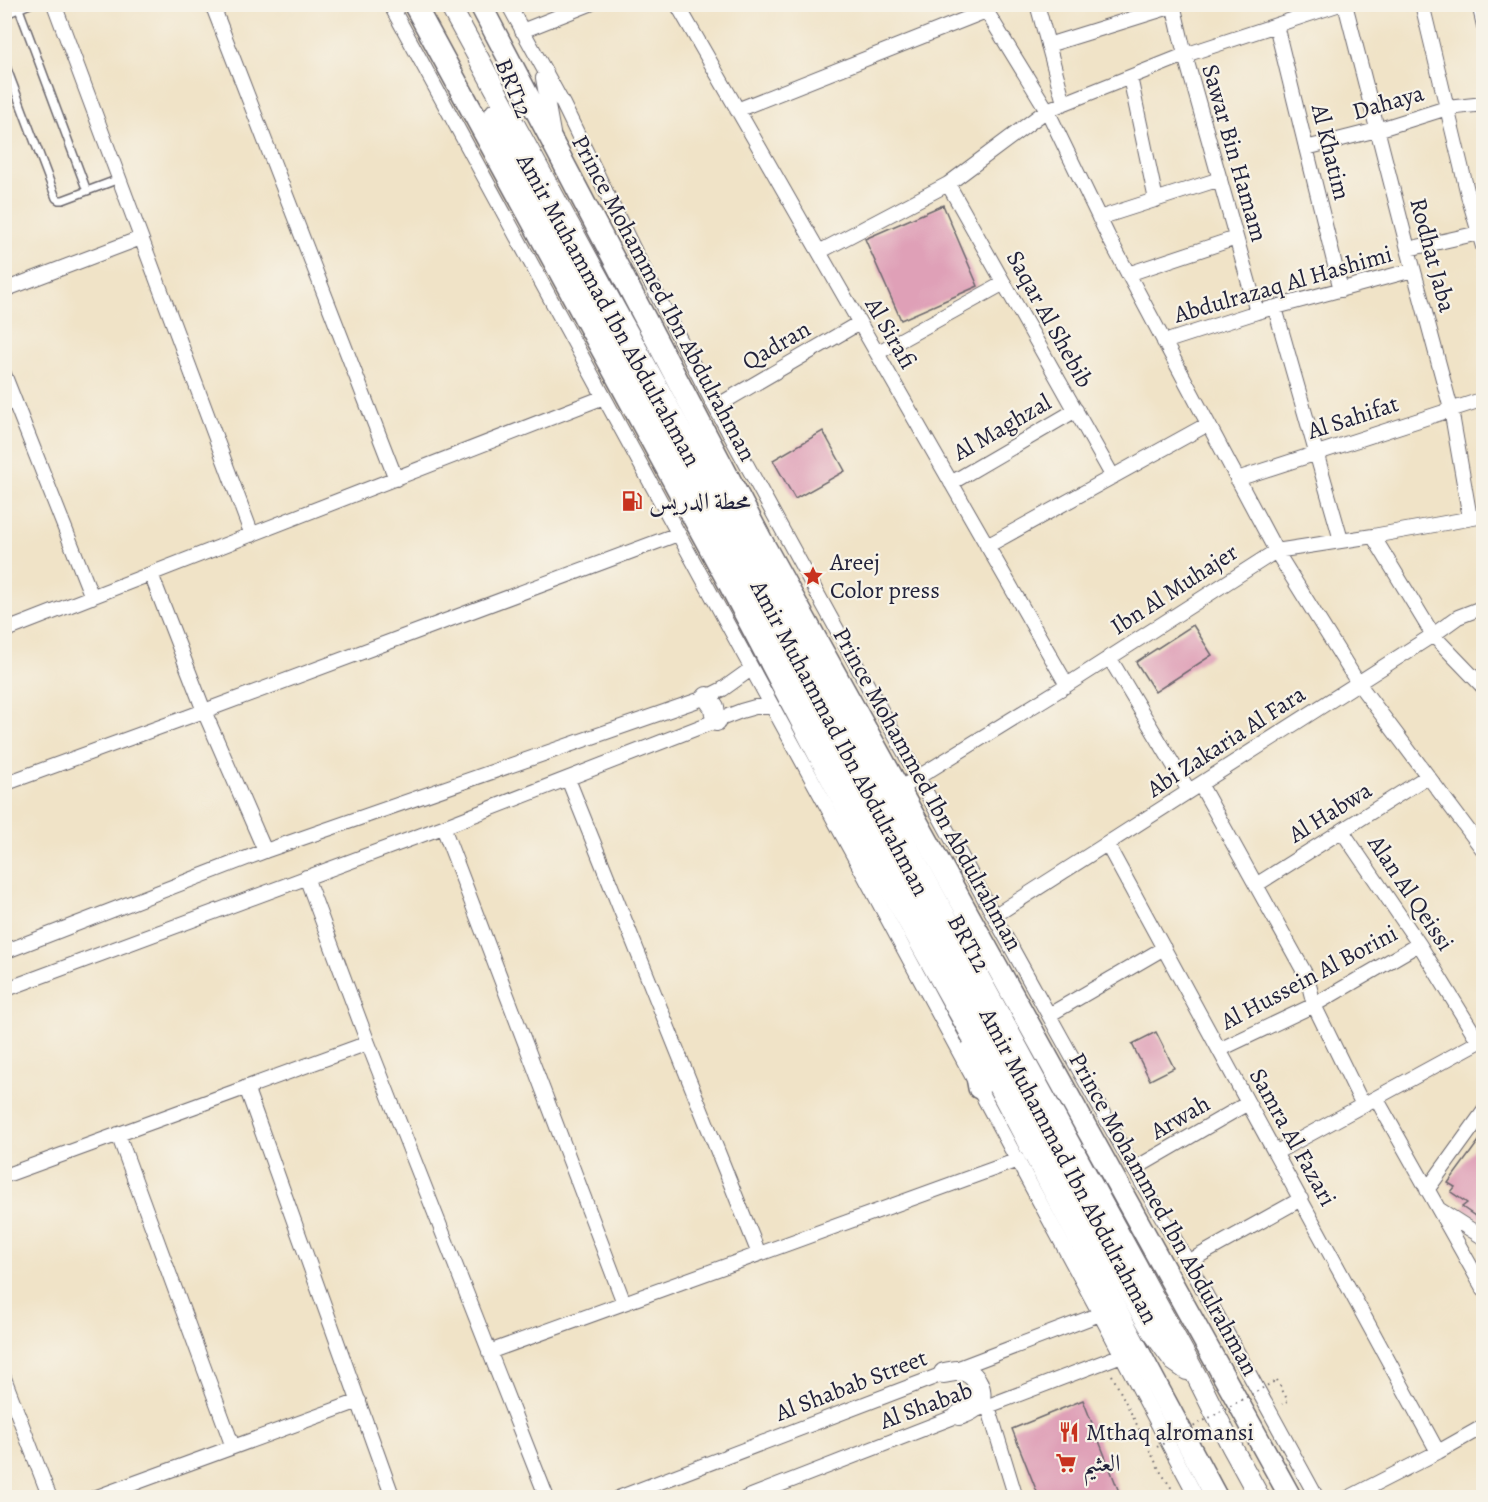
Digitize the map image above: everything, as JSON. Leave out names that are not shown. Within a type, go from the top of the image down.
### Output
[{"type":"main road","name":"BRT12","points":[[449,4],[1197,1377],[1260,1497]]},
{"type":"main road","name":"Prince Mohammed Ibn Abdulrahman","points":[[480,4],[764,545],[1291,1497]]},
{"type":"main road","name":"Amir Muhammad Ibn Abdulrahman","points":[[401,9],[436,45],[718,564],[864,858],[969,1030],[1216,1497]]},
{"type":"main road","points":[[707,697],[714,707],[716,721]]},
{"type":"main road","points":[[969,1030],[979,1088]]},
{"type":"main road","points":[[944,1373],[962,1371],[971,1374],[977,1381],[980,1399],[975,1408],[959,1415]]},
{"type":"street","points":[[54,4],[252,535]]},
{"type":"street","points":[[212,4],[396,479]]},
{"type":"street","points":[[508,4],[563,104],[638,258],[716,407],[994,916],[1317,1497]]},
{"type":"street","points":[[522,31],[590,4]]},
{"type":"street","name":"Al Sirafi","points":[[677,4],[1066,684]]},
{"type":"street","points":[[1037,4],[1064,103]]},
{"type":"street","points":[[819,252],[948,184],[1047,110],[1185,55],[1276,25],[1308,9],[1340,4]]},
{"type":"street","name":"Rodhat Jaba","points":[[1346,4],[1477,517]]},
{"type":"street","points":[[1422,4],[1484,250]]},
{"type":"street","points":[[1479,4],[1484,26]]},
{"type":"street","points":[[1048,45],[1173,5]]},
{"type":"street","name":"Sawar Bin Hamam","points":[[1173,5],[1257,312]]},
{"type":"street","points":[[737,110],[984,8],[1047,110],[1128,274],[1276,551],[1358,683],[1484,851]]},
{"type":"street","points":[[401,9],[604,397],[751,669],[864,858],[979,1088],[1197,1497]]},
{"type":"street","name":"Al Khatim","points":[[1276,25],[1341,290]]},
{"type":"street","points":[[536,57],[545,83],[555,147]]},
{"type":"street","points":[[1130,77],[1156,200]]},
{"type":"street","name":"Dahaya","points":[[1306,148],[1377,130],[1448,108],[1484,104]]},
{"type":"street","points":[[1099,218],[1220,179]]},
{"type":"street","name":"Saqar Al Shebib","points":[[948,184],[1113,477]]},
{"type":"street","name":"Abdulrazaq Al Hashimi","points":[[1408,249],[1479,233]]},
{"type":"street","points":[[4,290],[141,238]]},
{"type":"street","points":[[1128,274],[1236,238]]},
{"type":"street","name":"Abdulrazaq Al Hashimi","points":[[1164,342],[1257,312],[1413,270]]},
{"type":"street","points":[[877,353],[1004,283]]},
{"type":"street","points":[[1275,308],[1341,540]]},
{"type":"street","name":"Qadran","points":[[716,407],[859,323]]},
{"type":"street","points":[[4,374],[92,597]]},
{"type":"street","points":[[4,631],[604,397]]},
{"type":"street","name":"Al Sahifat","points":[[1237,479],[1484,399]]},
{"type":"street","name":"Al Maghzal","points":[[951,483],[1076,410]]},
{"type":"street","points":[[987,546],[1208,424]]},
{"type":"street","name":"Ibn Al Muhajer","points":[[899,789],[1276,551],[1477,517]]},
{"type":"street","points":[[4,784],[678,534]]},
{"type":"street","points":[[1373,536],[1433,635],[1484,688]]},
{"type":"street","points":[[151,574],[204,711],[265,851]]},
{"type":"street","name":"Abi Zakaria Al Fara","points":[[994,916],[1458,617],[1484,607]]},
{"type":"street","points":[[1109,657],[1256,885],[1307,977],[1314,1005],[1363,1105]]},
{"type":"street","points":[[4,952],[265,851],[707,697],[723,689],[751,669]]},
{"type":"street","points":[[4,990],[443,827],[741,711],[755,707],[772,707]]},
{"type":"street","name":"Al Habwa","points":[[1256,885],[1428,776]]},
{"type":"street","points":[[568,779],[759,1254]]},
{"type":"street","points":[[443,827],[624,1303]]},
{"type":"street","name":"Alan Al Qeissi","points":[[1342,831],[1419,944],[1481,1041]]},
{"type":"street","name":"Samra Al Fazari","points":[[1107,844],[1438,1452]]},
{"type":"street","points":[[306,877],[546,1497]]},
{"type":"street","name":"Al Hussein Al Borini","points":[[1219,1050],[1314,1005],[1419,944]]},
{"type":"street","points":[[1049,1015],[1164,948]]},
{"type":"street","points":[[1275,1153],[1481,1041]]},
{"type":"street","points":[[4,1176],[368,1042]]},
{"type":"street","points":[[246,1087],[393,1497]]},
{"type":"street","points":[[1376,1098],[1484,1290]]},
{"type":"street","name":"Arwah","points":[[1134,1169],[1248,1103]]},
{"type":"street","points":[[1427,1190],[1484,1111]]},
{"type":"street","points":[[118,1134],[233,1447]]},
{"type":"street","points":[[489,1352],[1018,1160]]},
{"type":"street","points":[[1188,1262],[1301,1199]]},
{"type":"street","points":[[1438,1209],[1484,1238]]},
{"type":"street","name":"Al Shabab Street","points":[[618,1497],[1100,1314]]},
{"type":"street","name":"Al Shabab","points":[[746,1497],[1122,1355]]},
{"type":"street","points":[[4,1378],[50,1497]]},
{"type":"street","points":[[94,1497],[359,1401]]},
{"type":"street","points":[[988,1406],[1016,1497]]},
{"type":"street","points":[[1348,1497],[1484,1426]]},
{"type":"lane","points":[[4,15],[30,4]]},
{"type":"lane","points":[[19,9],[87,191]]},
{"type":"lane","points":[[4,62],[56,198],[63,200],[119,179]]},
{"type":"path","points":[[1105,1361],[1160,1471],[1178,1497]]},
{"type":"path","points":[[1157,1447],[1276,1380],[1287,1401],[1281,1404],[1278,1398]]},
{"type":"building","points":[[943,205],[978,286],[901,320],[865,239]]},
{"type":"building","points":[[823,431],[845,471],[795,499],[773,460]]},
{"type":"building","points":[[1193,625],[1212,655],[1155,692],[1136,662]]},
{"type":"building","points":[[1156,1032],[1174,1068],[1150,1080],[1132,1044]]},
{"type":"building","points":[[1484,1134],[1484,1222],[1462,1207],[1467,1203],[1451,1192],[1455,1187],[1448,1183]]},
{"type":"building","name":"العثيم","points":[[1083,1400],[1121,1497],[1039,1497],[1012,1429]]},
{"type":"place","name":"محطة الدريس","points":[[632,501]]},
{"type":"place","name":"Areej Color press","points":[[813,576]]},
{"type":"place","name":"Mthaq alromansi","points":[[1069,1432]]},
{"type":"place","name":"العثيم","points":[[1066,1463]]}]
